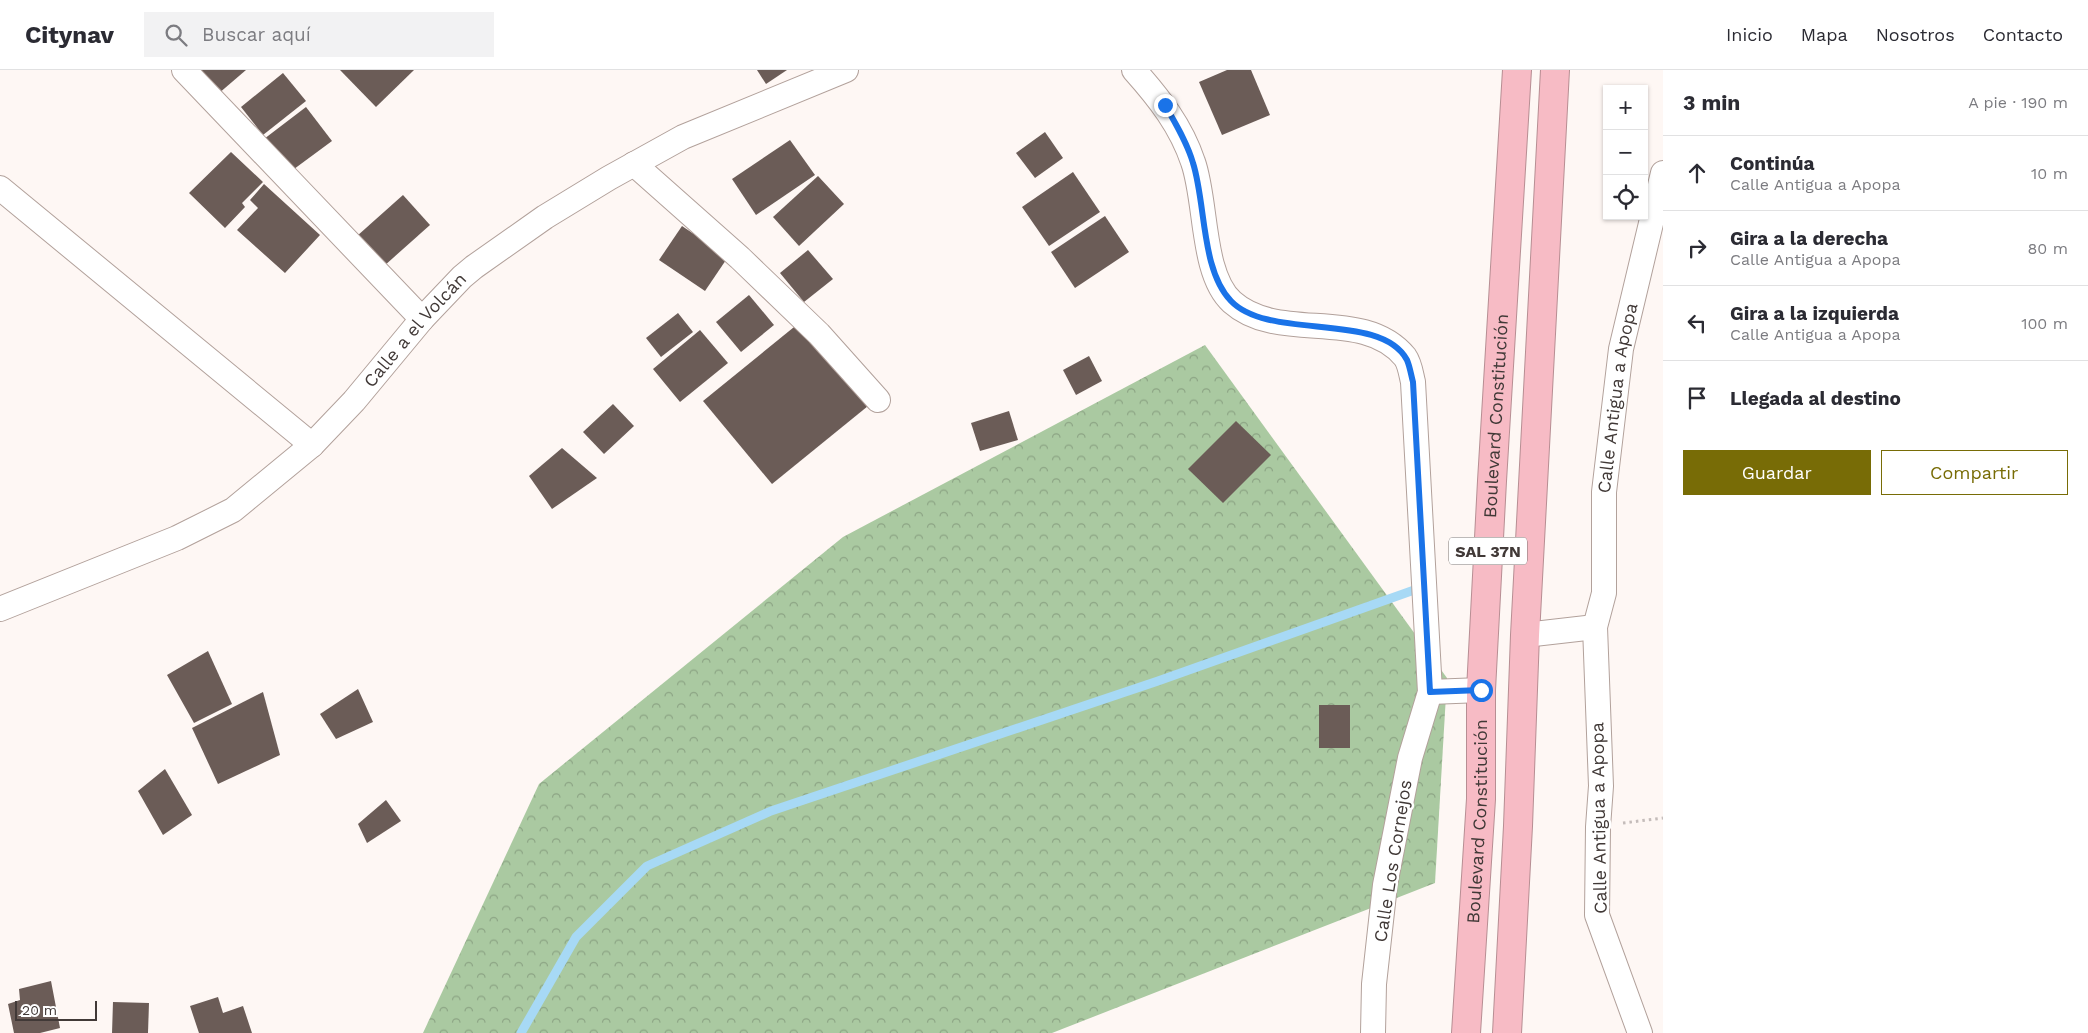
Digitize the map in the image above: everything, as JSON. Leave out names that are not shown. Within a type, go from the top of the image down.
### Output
[{"type":"highway","name":"Boulevard Constitución","points":[[1466,1033],[1481,799],[1481,690],[1517,70]]},
{"type":"highway","name":"SAL 37N","points":[[1507,1033],[1554,70]]},
{"type":"street","points":[[184,70],[422,319]]},
{"type":"street","name":"Calle a el Volcán","points":[[0,609],[177,538],[233,510],[312,445],[354,401],[422,319],[474,267],[545,217],[683,137],[846,70]]},
{"type":"street","points":[[1134,70],[1165,105],[1193,162],[1203,205],[1211,261],[1218,281],[1231,301],[1248,313],[1265,319],[1360,331],[1381,339],[1406,358],[1413,382],[1430,692],[1481,690]]},
{"type":"street","points":[[634,164],[740,258],[819,334],[878,400]]},
{"type":"street","name":"Calle Antigua a Apopa","points":[[1640,1033],[1597,915],[1598,827],[1601,786],[1596,627],[1604,593],[1604,492],[1622,349],[1663,173]]},
{"type":"street","points":[[0,188],[312,445]]},
{"type":"street","points":[[1525,635],[1596,627]]},
{"type":"street","name":"Calle Los Cornejos","points":[[1373,1033],[1374,984],[1385,885],[1410,758],[1430,692]]},
{"type":"path","points":[[1598,827],[1663,818]]},
{"type":"green space","points":[[1205,345],[1447,678],[1435,883],[1052,1033],[423,1033],[539,784],[843,537]]},
{"type":"building","points":[[198,70],[246,70],[218,94]]},
{"type":"building","points":[[340,70],[414,70],[376,107]]},
{"type":"building","points":[[757,70],[787,70],[766,84]]},
{"type":"building","points":[[1227,70],[1251,70],[1270,115],[1222,135],[1199,82]]},
{"type":"building","points":[[283,73],[306,101],[263,135],[241,107]]},
{"type":"building","points":[[306,107],[332,141],[290,172],[264,139]]},
{"type":"building","points":[[1045,132],[1063,158],[1035,178],[1016,153]]},
{"type":"building","points":[[790,140],[815,175],[756,215],[732,179]]},
{"type":"building","points":[[231,152],[263,182],[242,203],[245,207],[225,228],[189,193]]},
{"type":"building","points":[[1073,172],[1100,212],[1049,246],[1022,207]]},
{"type":"building","points":[[818,176],[844,204],[799,246],[773,217]]},
{"type":"building","points":[[264,184],[320,235],[285,273],[237,230],[258,208],[250,200]]},
{"type":"building","points":[[403,195],[430,225],[384,266],[357,236]]},
{"type":"building","points":[[1105,216],[1129,252],[1075,288],[1051,252]]},
{"type":"building","points":[[682,226],[728,257],[705,291],[659,260]]},
{"type":"building","points":[[808,250],[833,279],[804,302],[780,273]]},
{"type":"building","points":[[749,295],[774,325],[741,352],[716,322]]},
{"type":"building","points":[[678,313],[693,332],[661,357],[646,338]]},
{"type":"building","points":[[799,323],[868,406],[772,484],[703,401]]},
{"type":"building","points":[[700,330],[728,363],[680,402],[653,369]]},
{"type":"building","points":[[1089,356],[1102,381],[1076,395],[1063,370]]},
{"type":"building","points":[[613,404],[634,426],[604,454],[583,432]]},
{"type":"building","points":[[1009,411],[1018,440],[980,451],[971,423]]},
{"type":"building","points":[[1236,421],[1271,455],[1223,503],[1188,469]]},
{"type":"building","points":[[562,448],[597,478],[552,509],[529,476]]},
{"type":"building","points":[[208,651],[232,704],[194,723],[167,675]]},
{"type":"building","points":[[358,689],[373,722],[336,739],[320,714]]},
{"type":"building","points":[[263,692],[280,755],[218,784],[192,728]]},
{"type":"building","points":[[1319,705],[1350,705],[1350,748],[1319,748]]},
{"type":"building","points":[[165,769],[192,815],[163,835],[138,791]]},
{"type":"building","points":[[386,800],[401,821],[367,843],[358,824]]},
{"type":"building","points":[[51,981],[60,1028],[40,1033],[14,1033],[8,1004],[20,1000],[19,989]]},
{"type":"building","points":[[218,997],[223,1013],[243,1006],[252,1033],[199,1033],[190,1006]]},
{"type":"building","points":[[113,1002],[149,1003],[148,1033],[112,1033]]},
{"type":"waterway","points":[[521,1033],[576,937],[647,866],[771,811],[1158,681],[1417,589]]},
{"type":"route","points":[[1165,105],[1180,132],[1193,162],[1203,205],[1211,261],[1218,281],[1231,301],[1248,313],[1265,319],[1360,331],[1381,339],[1406,358],[1413,382],[1430,692],[1481,690]]}]
